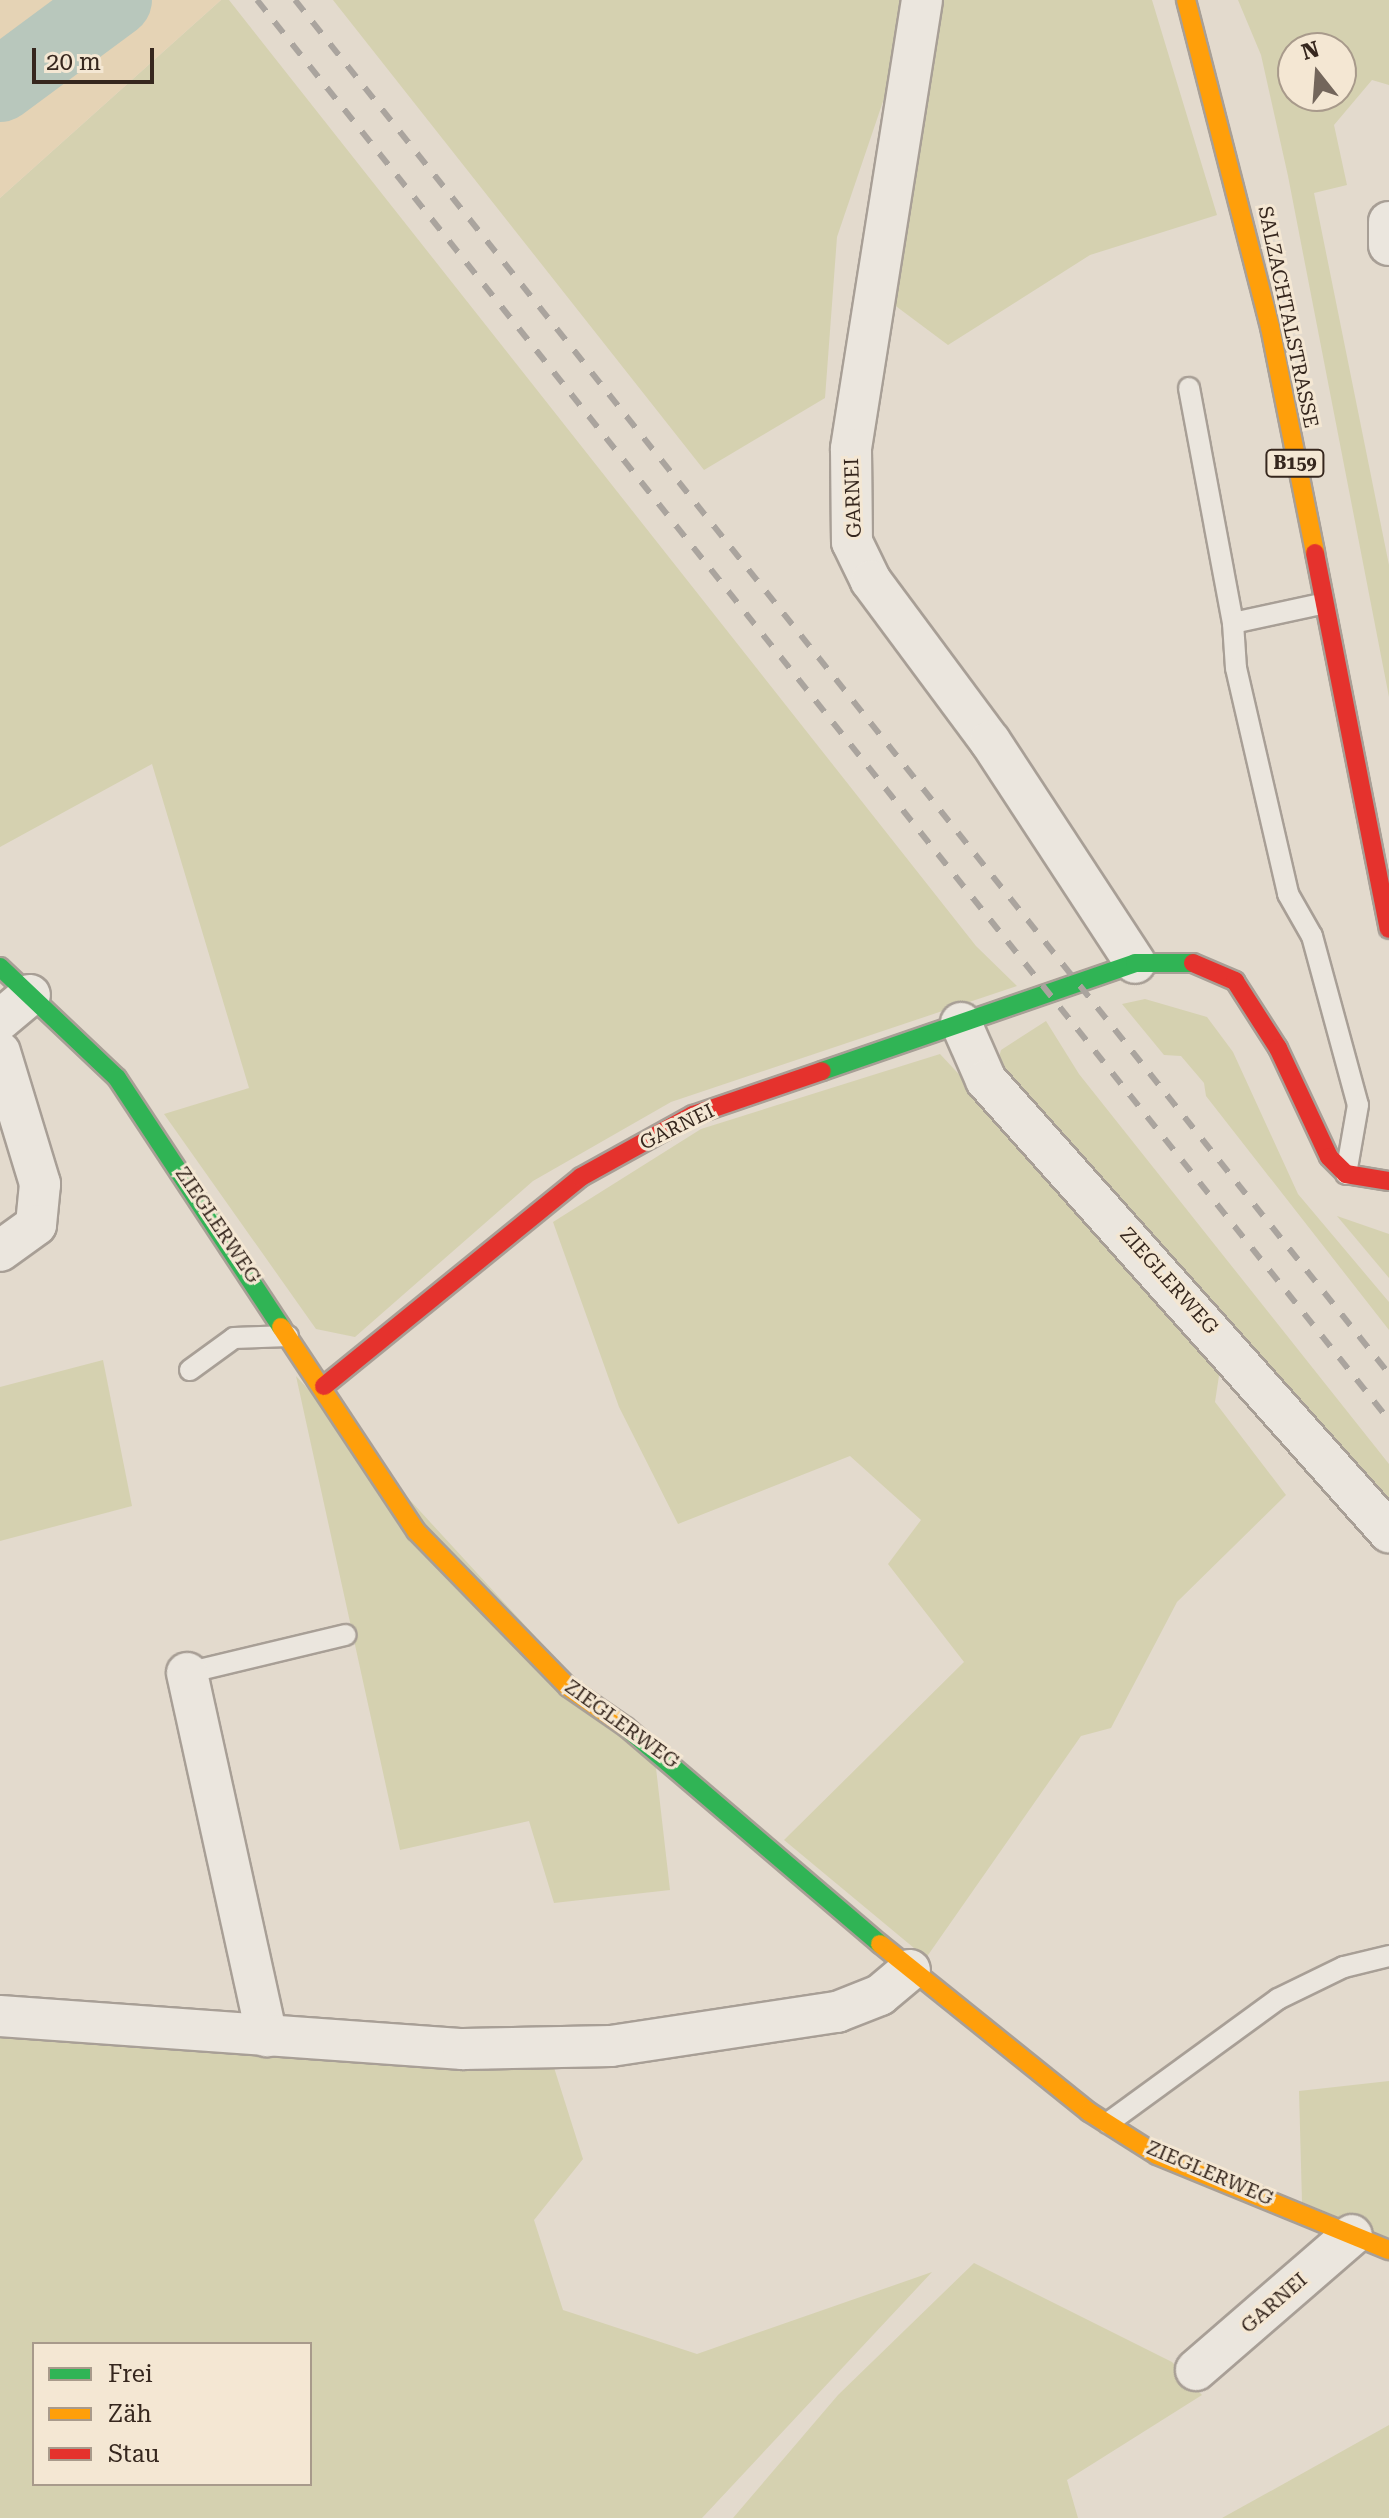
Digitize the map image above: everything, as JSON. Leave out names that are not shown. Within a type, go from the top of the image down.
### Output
[{"type":"street","name":"GARNEI","points":[[922,0],[851,449],[852,542],[871,581],[990,741],[1135,963]]},
{"type":"street","name":"SALZACHTALSTRASSE","points":[[1186,0],[1245,213],[1321,604],[1389,929]]},
{"type":"street","points":[[1389,222],[1389,245]]},
{"type":"street","name":"GARNEI","points":[[324,1386],[581,1177],[693,1115],[1135,963],[1206,963],[1235,981],[1278,1048],[1317,1137],[1346,1174]]},
{"type":"street","name":"ZIEGLERWEG","points":[[0,967],[117,1078],[292,1336],[416,1531],[568,1687],[668,1755],[910,1970],[1108,2123],[1157,2155],[1389,2250]]},
{"type":"street","points":[[0,1020],[30,995]]},
{"type":"street","name":"ZIEGLERWEG","points":[[961,1023],[986,1080],[1389,1532]]},
{"type":"street","points":[[0,1052],[40,1184],[36,1225],[0,1251]]},
{"type":"street","points":[[1346,1174],[1389,1181]]},
{"type":"street","points":[[187,1673],[267,2036]]},
{"type":"street","points":[[0,2016],[463,2049],[611,2046],[837,2012],[880,1995],[910,1970]]},
{"type":"street","name":"GARNEI","points":[[1196,2370],[1352,2235]]},
{"type":"lane","points":[[1189,388],[1233,623],[1236,668],[1288,894],[1312,936],[1358,1105],[1346,1174]]},
{"type":"lane","points":[[1233,623],[1321,604]]},
{"type":"lane","points":[[190,1370],[234,1338],[292,1336]]},
{"type":"lane","points":[[187,1673],[345,1635]]},
{"type":"lane","points":[[1108,2123],[1278,1999],[1344,1967],[1389,1956]]},
{"type":"shaded area","points":[[221,0],[229,0],[976,946],[1017,986],[671,1102],[533,1181],[355,1337],[316,1329],[164,1114],[249,1088],[152,764],[0,847],[0,198]]},
{"type":"shaded area","points":[[333,0],[904,0],[893,72],[837,237],[825,398],[704,470]]},
{"type":"shaded area","points":[[932,0],[1152,0],[1217,215],[1090,255],[948,345],[885,298]]},
{"type":"shaded area","points":[[1238,0],[1389,0],[1389,85],[1372,80],[1357,98],[1357,32],[1277,32],[1277,112],[1345,112],[1334,125],[1347,185],[1314,193],[1389,565],[1389,697],[1288,176],[1261,55]]},
{"type":"shaded area","points":[[1145,999],[1207,1017],[1233,1052],[1298,1194],[1389,1302],[1389,1330],[1206,1096],[1204,1083],[1181,1056],[1164,1055],[1122,1004]]},
{"type":"shaded area","points":[[1046,1021],[1079,1074],[1389,1464],[1389,1512],[996,1068],[1001,1050]]},
{"type":"shaded area","points":[[940,1054],[1222,1356],[1215,1402],[1286,1495],[1177,1602],[1111,1728],[1081,1736],[926,1958],[784,1840],[964,1662],[888,1564],[921,1520],[850,1456],[678,1524],[619,1407],[553,1222],[701,1129]]},
{"type":"shaded area","points":[[1337,1216],[1389,1234],[1389,1278]]},
{"type":"shaded area","points":[[103,1360],[132,1506],[0,1541],[0,1387]]},
{"type":"shaded area","points":[[296,1376],[656,1768],[670,1890],[554,1903],[529,1821],[400,1850]]},
{"type":"shaded area","points":[[0,2023],[551,2058],[583,2159],[534,2220],[563,2310],[697,2354],[932,2272],[702,2518],[0,2518]]},
{"type":"shaded area","points":[[1389,2081],[1389,2238],[1302,2202],[1299,2091]]},
{"type":"shaded area","points":[[974,2263],[1172,2362],[1202,2395],[1067,2480],[1078,2518],[733,2518],[838,2395]]},
{"type":"shaded area","points":[[1389,2425],[1389,2518],[1222,2518],[1287,2482]]},
{"type":"sand","points":[[0,0],[221,0],[0,198]]},
{"type":"waterway","points":[[0,85],[115,0]]},
{"type":"railway","points":[[257,0],[1389,1420]]},
{"type":"railway","points":[[295,0],[1389,1374]]},
{"type":"traffic: fast","points":[[822,1071],[1135,963],[1193,963]]},
{"type":"traffic: fast","points":[[0,967],[117,1078],[281,1327]]},
{"type":"traffic: fast","points":[[626,1727],[880,1944]]},
{"type":"traffic: slow","points":[[1186,0],[1270,327],[1315,553]]},
{"type":"traffic: slow","points":[[281,1327],[416,1531],[568,1687],[626,1727]]},
{"type":"traffic: slow","points":[[880,1944],[1089,2112],[1157,2155],[1389,2250]]},
{"type":"traffic: jam","points":[[1315,553],[1389,929]]},
{"type":"traffic: jam","points":[[1193,963],[1235,981],[1278,1048],[1329,1157],[1346,1174],[1389,1181]]},
{"type":"traffic: jam","points":[[324,1386],[581,1177],[693,1115],[822,1071]]}]
